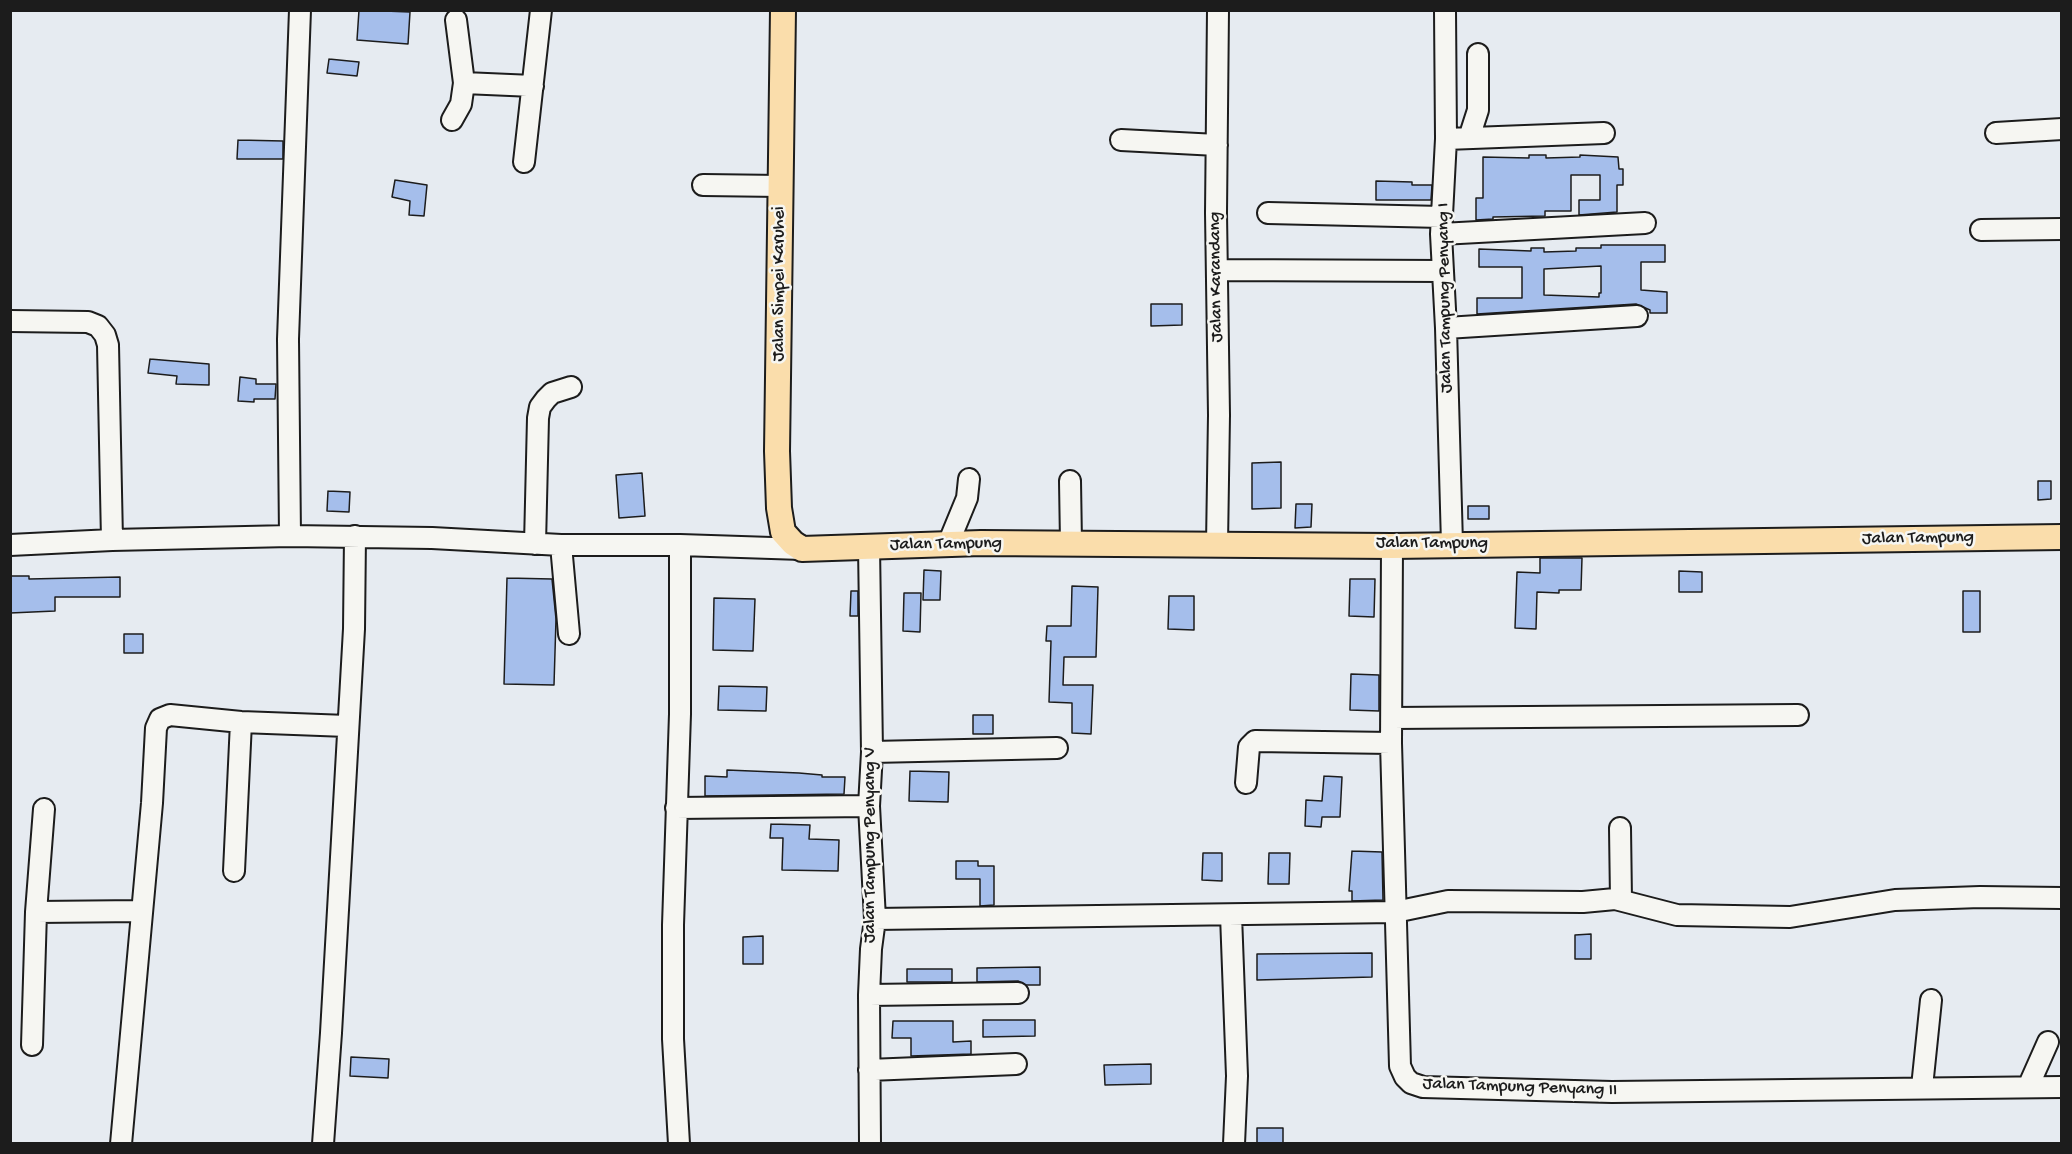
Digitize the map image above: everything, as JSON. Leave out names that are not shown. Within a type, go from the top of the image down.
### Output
[{"type":"main road","name":"Jalan Simpei Karuhei","points":[[783,10],[777,451],[779,508],[783,532],[802,549]]},
{"type":"main road","name":"Jalan Tampung","points":[[802,549],[948,544],[1392,546],[2061,537]]},
{"type":"street","points":[[290,536],[288,339],[300,10]]},
{"type":"street","points":[[524,162],[541,10]]},
{"type":"street","name":"Jalan Karandang","points":[[1217,544],[1218,10]]},
{"type":"street","points":[[1445,10],[1446,139],[1604,133]]},
{"type":"street","points":[[452,120],[461,104],[464,83],[456,21]]},
{"type":"street","points":[[1469,138],[1478,110],[1478,54]]},
{"type":"street","points":[[464,83],[533,86]]},
{"type":"street","points":[[1996,133],[2061,129]]},
{"type":"street","name":"Jalan Tampung Penyang I","points":[[1446,139],[1442,225],[1452,544]]},
{"type":"street","points":[[1120,140],[1217,145]]},
{"type":"street","points":[[703,185],[781,186]]},
{"type":"street","points":[[1268,213],[1442,225],[1645,224]]},
{"type":"street","points":[[1982,230],[2061,229]]},
{"type":"street","points":[[1217,270],[1443,271]]},
{"type":"street","points":[[1446,328],[1637,315]]},
{"type":"street","points":[[10,321],[88,322],[98,326],[105,335],[108,345],[112,540]]},
{"type":"street","points":[[535,544],[540,407],[552,393],[571,387]]},
{"type":"street","points":[[948,544],[967,498],[969,479]]},
{"type":"street","points":[[1070,481],[1071,543]]},
{"type":"street","points":[[323,1143],[354,628],[355,536]]},
{"type":"street","points":[[10,545],[112,540],[355,536],[561,545],[680,545],[802,549]]},
{"type":"street","points":[[561,545],[569,634]]},
{"type":"street","points":[[679,1143],[673,1039],[673,925],[680,714],[680,545]]},
{"type":"street","name":"Jalan Tampung Penyang V","points":[[869,546],[872,752],[869,806],[874,919],[869,995],[870,1143]]},
{"type":"street","name":"Jalan Tampung Penyang II","points":[[1392,546],[1391,743],[1400,1066],[1405,1077],[1412,1083],[1423,1087],[1612,1092],[2061,1086]]},
{"type":"street","points":[[1392,718],[1798,715]]},
{"type":"street","points":[[121,1143],[156,728],[160,719],[170,716],[241,722],[348,726]]},
{"type":"street","points":[[234,871],[241,722]]},
{"type":"street","points":[[1246,783],[1249,747],[1255,741],[1391,743]]},
{"type":"street","points":[[872,752],[1058,748]]},
{"type":"street","points":[[676,808],[869,806]]},
{"type":"street","points":[[32,1045],[36,912],[44,809]]},
{"type":"street","points":[[1620,828],[1620,900]]},
{"type":"street","points":[[874,919],[1395,912],[1448,901],[1620,900],[1677,915],[1790,917],[1895,900],[1980,897],[2061,898]]},
{"type":"street","points":[[36,912],[142,911]]},
{"type":"street","points":[[1231,915],[1237,1076],[1234,1143]]},
{"type":"street","points":[[869,995],[1018,993]]},
{"type":"street","points":[[1922,1087],[1931,1000]]},
{"type":"street","points":[[2028,1087],[2048,1042]]},
{"type":"street","points":[[869,1070],[1016,1064]]},
{"type":"building","points":[[359,10],[410,12],[408,44],[357,40]]},
{"type":"building","points":[[329,59],[359,62],[357,76],[327,73]]},
{"type":"building","points":[[238,140],[283,141],[283,159],[237,159]]},
{"type":"building","points":[[1529,155],[1546,155],[1546,158],[1580,157],[1580,155],[1618,157],[1619,169],[1623,169],[1623,185],[1617,185],[1617,212],[1579,215],[1579,200],[1600,200],[1600,175],[1571,175],[1571,211],[1545,211],[1545,216],[1493,217],[1493,219],[1476,220],[1476,198],[1483,198],[1483,157],[1529,158]]},
{"type":"building","points":[[395,180],[427,185],[424,216],[409,215],[410,201],[392,197]]},
{"type":"building","points":[[1376,181],[1432,185],[1431,200],[1376,200]]},
{"type":"building","points":[[1601,245],[1665,245],[1665,262],[1641,262],[1641,290],[1667,292],[1667,313],[1650,313],[1650,310],[1636,304],[1477,314],[1477,298],[1522,298],[1522,267],[1479,267],[1479,249],[1531,251],[1531,248],[1544,248],[1544,252],[1601,248]],"holes":[[[1601,266],[1599,297],[1544,295],[1544,269]]]},
{"type":"building","points":[[1151,304],[1182,304],[1182,325],[1151,326]]},
{"type":"building","points":[[150,359],[209,364],[209,385],[176,384],[177,376],[148,373]]},
{"type":"building","points":[[240,377],[256,379],[256,384],[276,384],[275,399],[254,399],[254,402],[238,401]]},
{"type":"building","points":[[1281,462],[1281,508],[1252,509],[1252,463]]},
{"type":"building","points":[[642,473],[645,516],[619,518],[616,475]]},
{"type":"building","points":[[2038,481],[2051,481],[2051,499],[2038,500]]},
{"type":"building","points":[[328,491],[350,492],[349,512],[327,511]]},
{"type":"building","points":[[1296,504],[1312,504],[1311,527],[1295,528]]},
{"type":"building","points":[[1468,506],[1489,506],[1489,519],[1468,519]]},
{"type":"building","points":[[1540,558],[1582,558],[1581,590],[1559,590],[1559,593],[1537,592],[1536,629],[1515,628],[1517,572],[1540,573]]},
{"type":"building","points":[[924,570],[941,571],[940,600],[923,600]]},
{"type":"building","points":[[1679,571],[1702,572],[1702,592],[1679,592]]},
{"type":"building","points":[[10,576],[29,576],[29,579],[120,577],[120,597],[55,597],[55,611],[10,613]]},
{"type":"building","points":[[507,578],[552,579],[556,619],[554,685],[504,684]]},
{"type":"building","points":[[1350,579],[1375,579],[1374,617],[1349,616]]},
{"type":"building","points":[[1072,586],[1098,587],[1096,657],[1064,657],[1063,685],[1093,685],[1091,734],[1072,733],[1072,703],[1049,702],[1051,641],[1046,641],[1047,626],[1071,626]]},
{"type":"building","points":[[851,591],[858,591],[858,616],[850,616]]},
{"type":"building","points":[[1963,591],[1980,591],[1980,632],[1963,632]]},
{"type":"building","points":[[904,593],[921,593],[920,632],[903,631]]},
{"type":"building","points":[[1169,596],[1194,596],[1194,630],[1168,629]]},
{"type":"building","points":[[714,598],[755,599],[753,651],[713,650]]},
{"type":"building","points":[[124,634],[143,634],[143,653],[124,653]]},
{"type":"building","points":[[1351,674],[1379,675],[1379,711],[1350,710]]},
{"type":"building","points":[[719,686],[767,687],[766,711],[718,710]]},
{"type":"building","points":[[973,715],[993,715],[993,734],[973,734]]},
{"type":"building","points":[[727,770],[845,777],[844,794],[705,796],[705,776],[727,777]]},
{"type":"building","points":[[910,771],[949,772],[948,802],[909,801]]},
{"type":"building","points":[[1324,776],[1342,777],[1340,817],[1322,817],[1321,827],[1305,826],[1306,800],[1322,801]]},
{"type":"building","points":[[771,824],[810,825],[809,839],[839,840],[838,871],[782,870],[783,838],[770,838]]},
{"type":"building","points":[[1352,851],[1382,852],[1383,900],[1352,901],[1352,891],[1349,891]]},
{"type":"building","points":[[1203,853],[1222,853],[1222,881],[1202,880]]},
{"type":"building","points":[[1269,853],[1290,853],[1289,884],[1268,884]]},
{"type":"building","points":[[956,861],[978,861],[978,866],[994,866],[994,905],[980,906],[980,879],[956,879]]},
{"type":"building","points":[[1591,934],[1591,959],[1575,959],[1575,935]]},
{"type":"building","points":[[763,936],[763,964],[743,964],[743,937]]},
{"type":"building","points":[[1372,953],[1372,977],[1257,980],[1257,954]]},
{"type":"building","points":[[1040,967],[1040,985],[1026,985],[1018,981],[977,982],[977,968]]},
{"type":"building","points":[[907,969],[952,969],[952,982],[907,982]]},
{"type":"building","points":[[983,1020],[1035,1020],[1035,1036],[983,1037]]},
{"type":"building","points":[[893,1021],[953,1021],[953,1042],[971,1041],[971,1054],[911,1056],[911,1038],[892,1038]]},
{"type":"building","points":[[351,1057],[389,1059],[388,1078],[350,1076]]},
{"type":"building","points":[[1151,1064],[1151,1084],[1105,1085],[1104,1065]]},
{"type":"building","points":[[1257,1128],[1283,1128],[1283,1143],[1257,1143]]}]
